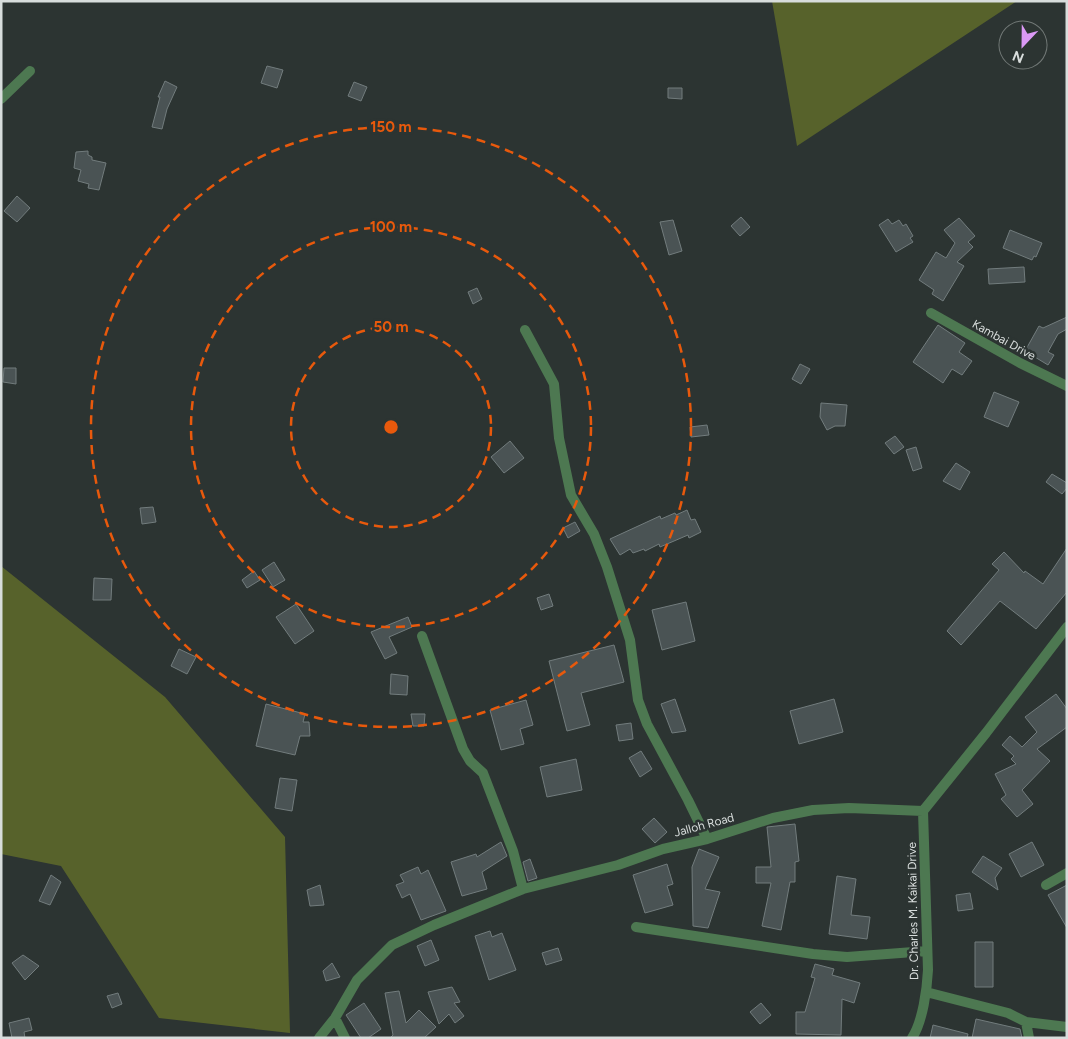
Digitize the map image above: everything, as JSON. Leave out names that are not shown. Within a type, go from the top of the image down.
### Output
[{"type":"street","points":[[1,99],[30,71]]},
{"type":"street","name":"Kambai Drive","points":[[931,313],[1020,363],[1067,386]]},
{"type":"street","points":[[525,330],[554,384],[559,438],[571,495],[594,534],[607,567],[630,640],[638,700],[647,724],[707,839]]},
{"type":"street","points":[[923,811],[986,733],[1067,627]]},
{"type":"street","points":[[422,636],[462,749],[470,761],[483,773],[513,851],[523,889]]},
{"type":"street","name":"Jalloh Road","points":[[319,1038],[335,1018],[357,980],[392,945],[434,925],[523,889],[618,864],[663,849],[707,839],[773,818],[813,810],[850,808],[923,811]]},
{"type":"street","name":"Dr. Charles M. Kaikai Drive","points":[[912,1038],[918,1024],[926,992],[927,951],[923,811]]},
{"type":"street","points":[[1046,885],[1067,873]]},
{"type":"street","points":[[636,927],[813,954],[847,957],[927,951]]},
{"type":"street","points":[[926,992],[1008,1014],[1026,1022],[1067,1027]]},
{"type":"street","points":[[335,1018],[345,1038]]},
{"type":"street","points":[[1026,1022],[1029,1038]]},
{"type":"green space","points":[[772,1],[1017,1],[797,146]]},
{"type":"green space","points":[[1,566],[165,697],[285,837],[290,1033],[159,1018],[61,866],[1,854]]},
{"type":"building","points":[[267,66],[283,70],[277,88],[261,83]]},
{"type":"building","points":[[165,81],[177,87],[167,109],[162,129],[152,127],[160,97],[158,97]]},
{"type":"building","points":[[354,82],[367,87],[361,101],[348,96]]},
{"type":"building","points":[[668,88],[682,88],[682,99],[668,98]]},
{"type":"building","points":[[88,151],[88,155],[92,157],[92,160],[106,163],[99,190],[88,188],[89,184],[78,181],[81,170],[74,168],[76,152]]},
{"type":"building","points":[[17,196],[30,208],[17,222],[4,211]]},
{"type":"building","points":[[741,217],[750,227],[740,236],[731,226]]},
{"type":"building","points":[[959,218],[975,236],[968,242],[973,247],[957,262],[964,266],[943,301],[932,294],[934,290],[919,280],[936,252],[946,258],[955,243],[944,230]]},
{"type":"building","points":[[888,219],[892,224],[899,220],[903,226],[906,224],[913,236],[910,238],[913,242],[896,252],[879,225]]},
{"type":"building","points":[[673,220],[682,251],[669,255],[660,222]]},
{"type":"building","points":[[1010,230],[1042,243],[1036,257],[1034,256],[1032,260],[1003,248]]},
{"type":"building","points":[[1024,267],[1025,282],[989,284],[988,269]]},
{"type":"building","points":[[477,288],[482,299],[473,304],[468,292]]},
{"type":"building","points":[[1067,317],[1067,329],[1058,334],[1048,352],[1054,355],[1048,365],[1025,351],[1039,326],[1043,328]]},
{"type":"building","points":[[938,325],[965,343],[959,352],[972,361],[962,375],[952,369],[943,383],[913,362]]},
{"type":"building","points":[[800,364],[810,369],[801,384],[792,379]]},
{"type":"building","points":[[4,368],[16,368],[16,384],[3,382]]},
{"type":"building","points":[[994,392],[1019,402],[1008,427],[984,417]]},
{"type":"building","points":[[821,403],[847,405],[845,426],[835,426],[827,430],[820,417]]},
{"type":"building","points":[[707,425],[709,435],[691,437],[690,427]]},
{"type":"building","points":[[895,436],[904,447],[894,454],[885,443]]},
{"type":"building","points":[[510,441],[524,458],[504,473],[491,457]]},
{"type":"building","points":[[916,447],[922,468],[913,471],[906,450]]},
{"type":"building","points":[[956,463],[970,472],[960,490],[943,481]]},
{"type":"building","points":[[1052,474],[1067,483],[1067,488],[1062,494],[1046,482]]},
{"type":"building","points":[[153,507],[156,522],[142,524],[140,508]]},
{"type":"building","points":[[687,510],[691,520],[695,519],[701,532],[689,538],[688,535],[660,547],[659,544],[645,551],[644,549],[633,553],[630,549],[620,555],[610,539],[660,516],[661,519]]},
{"type":"building","points":[[575,522],[580,531],[568,538],[563,528]]},
{"type":"building","points":[[1067,548],[1067,592],[1036,629],[1000,601],[961,645],[947,631],[999,570],[992,564],[1004,552],[1024,573],[1025,571],[1043,584]]},
{"type":"building","points":[[274,562],[285,580],[273,587],[262,570]]},
{"type":"building","points":[[254,571],[260,580],[247,588],[242,580]]},
{"type":"building","points":[[94,578],[112,579],[111,600],[93,600]]},
{"type":"building","points":[[549,594],[553,606],[541,610],[537,598]]},
{"type":"building","points":[[686,602],[695,641],[662,650],[652,610]]},
{"type":"building","points":[[296,604],[314,631],[295,644],[276,617]]},
{"type":"building","points":[[408,617],[412,627],[389,637],[397,653],[385,659],[371,632]]},
{"type":"building","points":[[614,645],[624,682],[581,693],[590,725],[567,731],[549,661]]},
{"type":"building","points":[[179,649],[196,657],[187,674],[171,666]]},
{"type":"building","points":[[391,674],[408,676],[407,695],[390,694]]},
{"type":"building","points":[[1056,694],[1067,709],[1067,727],[1037,749],[1050,761],[1022,790],[1033,804],[1017,817],[1001,799],[1006,795],[995,774],[1016,764],[1011,759],[1014,756],[1002,745],[1010,736],[1022,747],[1037,732],[1025,717]]},
{"type":"building","points":[[675,699],[686,731],[672,733],[661,704]]},
{"type":"building","points":[[834,699],[843,732],[799,744],[790,711]]},
{"type":"building","points":[[526,700],[533,725],[520,729],[524,744],[501,750],[490,710]]},
{"type":"building","points":[[266,704],[305,714],[303,722],[309,722],[310,736],[300,736],[295,755],[256,746]]},
{"type":"building","points":[[411,714],[425,714],[424,726],[413,726]]},
{"type":"building","points":[[631,723],[633,739],[619,741],[616,725]]},
{"type":"building","points":[[641,751],[652,769],[640,777],[629,758]]},
{"type":"building","points":[[576,759],[582,790],[547,797],[540,767]]},
{"type":"building","points":[[280,778],[297,780],[292,811],[275,808]]},
{"type":"building","points":[[654,818],[667,832],[655,843],[642,829]]},
{"type":"building","points":[[795,824],[799,861],[795,862],[795,882],[790,882],[781,930],[762,926],[771,883],[756,883],[756,867],[771,867],[767,827]]},
{"type":"building","points":[[501,842],[507,856],[482,872],[487,889],[462,896],[451,862],[476,854],[477,857]]},
{"type":"building","points":[[1032,842],[1044,865],[1021,877],[1009,854]]},
{"type":"building","points":[[699,849],[719,857],[705,889],[720,892],[708,928],[693,926],[692,867]]},
{"type":"building","points":[[983,856],[1002,868],[995,878],[998,890],[972,872]]},
{"type":"building","points":[[530,859],[537,878],[528,881],[523,862]]},
{"type":"building","points":[[667,864],[673,884],[667,886],[673,905],[645,913],[633,875]]},
{"type":"building","points":[[418,867],[421,874],[428,870],[446,911],[421,920],[410,894],[402,898],[396,885],[404,882],[400,875]]},
{"type":"building","points":[[51,875],[61,882],[50,905],[39,901]]},
{"type":"building","points":[[837,876],[856,879],[851,915],[870,917],[867,939],[829,934]]},
{"type":"building","points":[[320,885],[324,905],[310,906],[307,890]]},
{"type":"building","points":[[1067,885],[1067,928],[1048,895]]},
{"type":"building","points":[[970,893],[973,909],[958,911],[956,895]]},
{"type":"building","points":[[490,931],[492,937],[502,933],[516,970],[489,980],[475,936]]},
{"type":"building","points":[[431,940],[439,960],[425,966],[417,946]]},
{"type":"building","points":[[975,942],[993,942],[993,987],[975,987]]},
{"type":"building","points":[[558,948],[562,960],[546,965],[542,953]]},
{"type":"building","points":[[23,955],[39,966],[25,980],[12,963]]},
{"type":"building","points":[[332,963],[340,977],[326,981],[323,971]]},
{"type":"building","points":[[815,964],[834,969],[832,975],[860,983],[854,1003],[842,999],[841,1035],[796,1034],[796,1012],[805,1012],[815,978],[811,977]]},
{"type":"building","points":[[452,987],[460,1002],[454,1003],[464,1016],[455,1023],[449,1014],[439,1024],[428,992]]},
{"type":"building","points":[[399,991],[406,1023],[419,1010],[436,1027],[424,1038],[390,1038],[393,1035],[385,993]]},
{"type":"building","points":[[118,993],[122,1004],[112,1008],[107,996]]},
{"type":"building","points":[[364,1003],[381,1029],[368,1038],[361,1038],[346,1015]]},
{"type":"building","points":[[761,1003],[771,1015],[760,1024],[750,1012]]},
{"type":"building","points":[[29,1018],[32,1030],[24,1032],[25,1038],[12,1038],[9,1023]]},
{"type":"building","points":[[976,1019],[1020,1029],[1022,1038],[972,1038]]},
{"type":"building","points":[[933,1025],[968,1034],[967,1038],[930,1038]]}]
